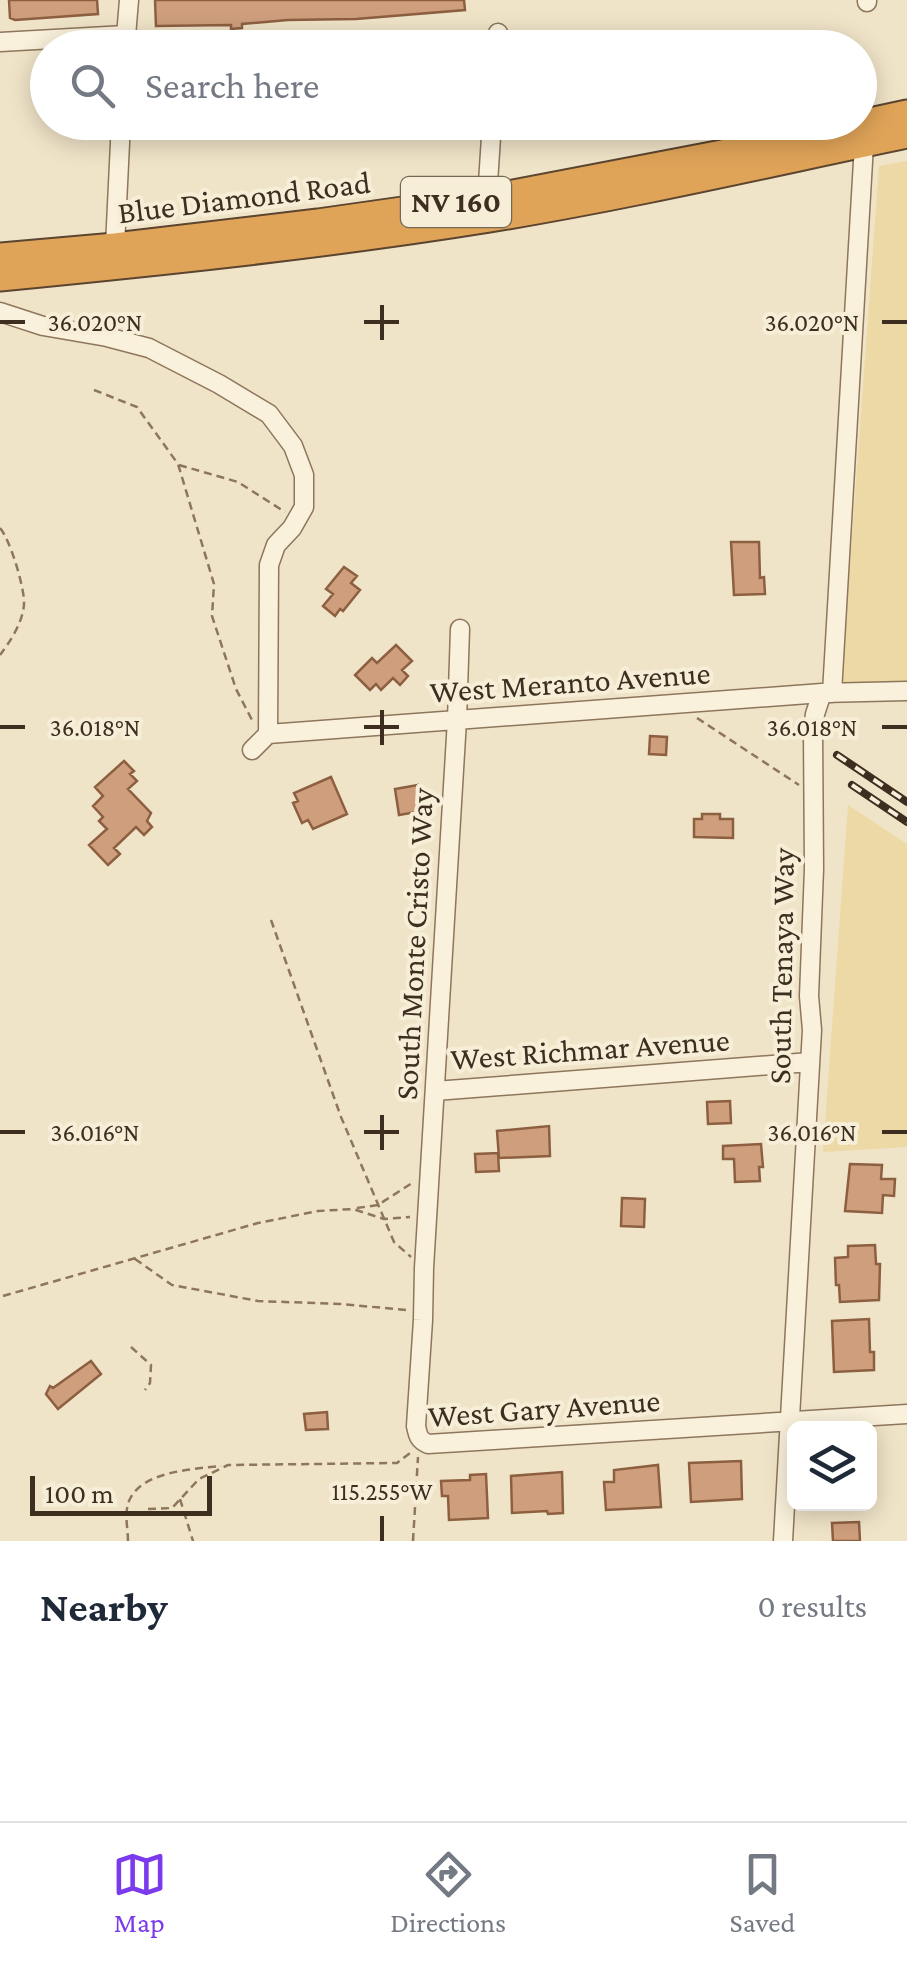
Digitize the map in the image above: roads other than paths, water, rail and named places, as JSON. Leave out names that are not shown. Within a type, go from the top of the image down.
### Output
[{"type":"highway","name":"Blue Diamond Road","points":[[877,119],[907,113]]},
{"type":"highway","name":"Blue Diamond Road","points":[[0,278],[336,241],[492,218],[907,135]]},
{"type":"highway","name":"Blue Diamond Road","points":[[0,256],[318,222],[488,198],[782,140]]},
{"type":"street","points":[[126,30],[128,0]]},
{"type":"street","points":[[0,42],[30,40]]},
{"type":"street","points":[[115,246],[120,140]]},
{"type":"street","points":[[488,198],[491,140]]},
{"type":"street","name":"South Tenaya Way","points":[[789,1421],[812,1030],[809,996],[815,714],[827,693],[864,144]]},
{"type":"street","points":[[0,312],[43,326],[149,348],[269,414],[292,446],[304,475],[304,507],[276,546],[269,565],[268,734],[252,750]]},
{"type":"street","name":"South Monte Cristo Way","points":[[421,1441],[416,1426],[460,629]]},
{"type":"street","name":"West Meranto Avenue","points":[[268,734],[827,693],[907,691]]},
{"type":"street","name":"West Richmar Avenue","points":[[435,1091],[810,1062]]},
{"type":"street","name":"West Gary Avenue","points":[[804,1421],[907,1414]]},
{"type":"street","name":"West Gary Avenue","points":[[421,1441],[428,1444],[787,1422]]},
{"type":"street","name":"South Tenaya Way","points":[[783,1541],[787,1462]]},
{"type":"railway","points":[[837,755],[907,802]]},
{"type":"railway","points":[[852,785],[907,822]]}]
